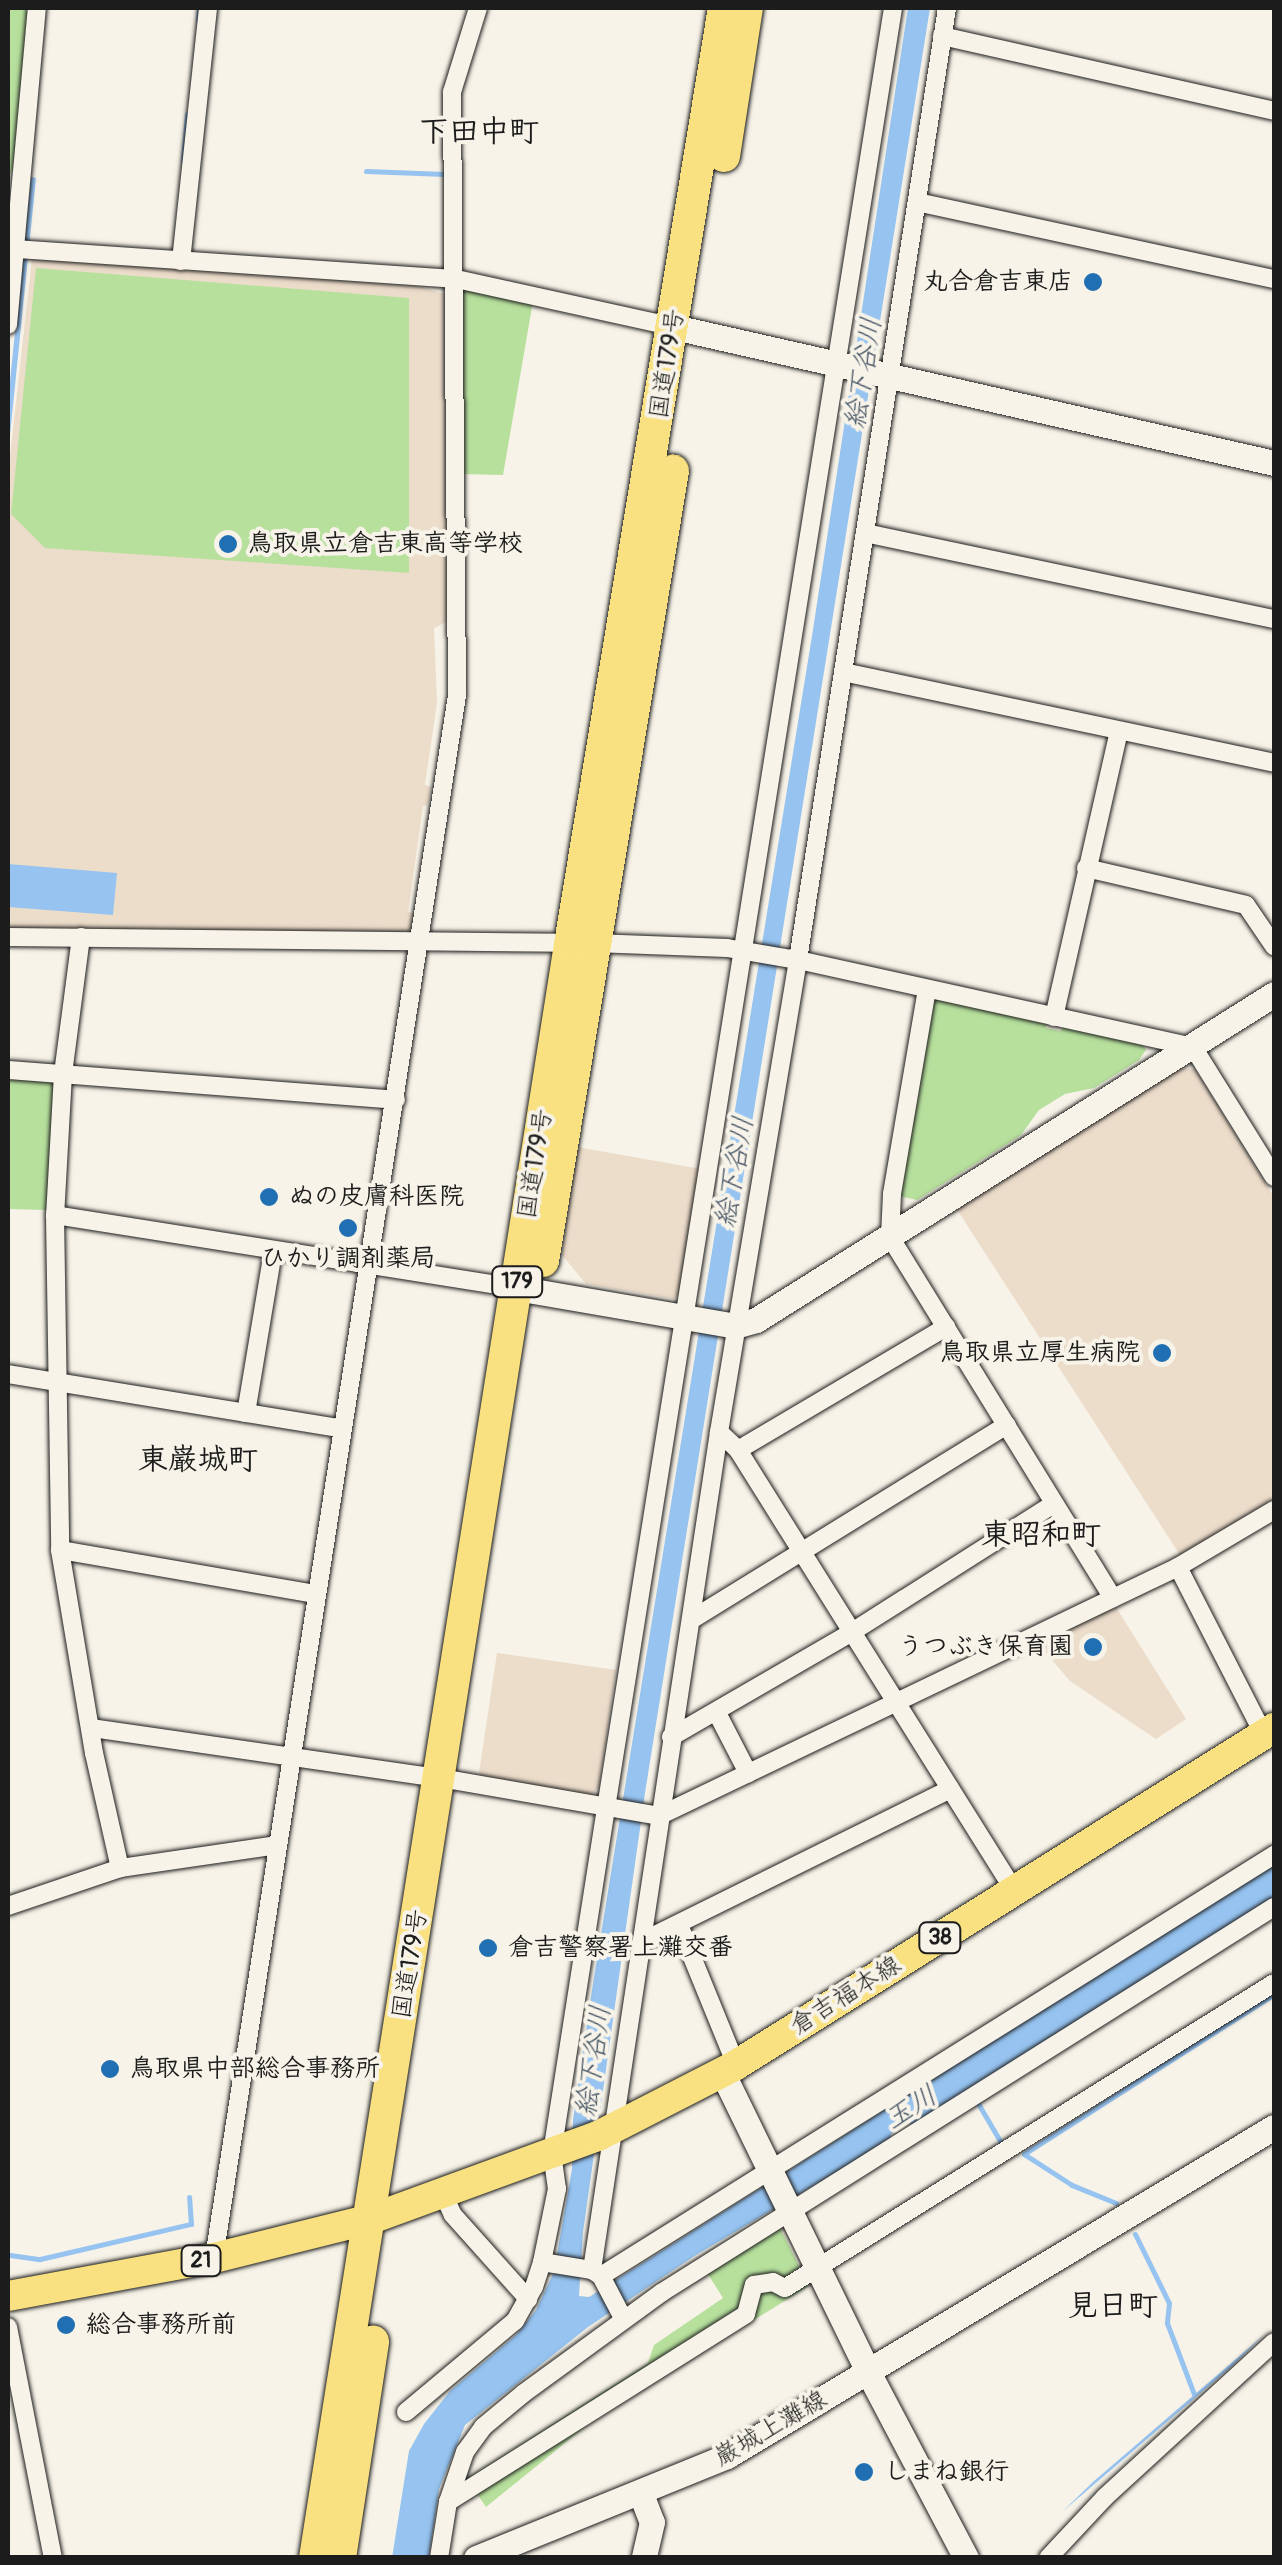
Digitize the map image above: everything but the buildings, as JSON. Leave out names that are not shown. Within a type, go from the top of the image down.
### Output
[{"type":"highway","name":"国道179号","points":[[685,331],[724,8]]},
{"type":"highway","name":"国道179号","points":[[315,2558],[381,2215],[582,943],[685,331],[748,8]]},
{"type":"highway","name":"国道179号","points":[[340,2558],[381,2215]]},
{"type":"main road","name":"倉吉福本線","points":[[381,2215],[605,2132],[729,2069],[1269,1731]]},
{"type":"main road","name":"21","points":[[8,2296],[214,2258],[381,2215]]},
{"type":"street","points":[[8,325],[38,8]]},
{"type":"street","points":[[180,260],[208,8]]},
{"type":"street","points":[[214,2258],[314,1594],[396,1100],[457,695],[452,92],[478,8]]},
{"type":"street","points":[[406,2412],[497,2338],[528,2299],[542,2262],[556,2189],[556,2152],[843,367],[893,8]]},
{"type":"street","points":[[624,2318],[597,2273],[605,2132],[641,1942],[654,1816],[672,1738],[718,1432],[729,1325],[790,958],[843,672],[865,533],[882,377],[917,202],[947,8]]},
{"type":"street","points":[[942,36],[1274,111]]},
{"type":"street","points":[[917,202],[1274,280]]},
{"type":"street","points":[[16,249],[456,279],[1274,463]]},
{"type":"street","points":[[865,533],[1274,619]]},
{"type":"street","points":[[843,672],[1274,763]]},
{"type":"street","points":[[1054,1017],[1119,731]]},
{"type":"street","points":[[1086,868],[1246,905],[1274,946]]},
{"type":"street","points":[[81,936],[63,1074],[55,1216],[60,1550],[120,1868]]},
{"type":"street","points":[[8,937],[582,943],[749,952],[790,958],[1192,1047],[1273,1169]]},
{"type":"street","points":[[927,989],[892,1194],[890,1237],[1113,1598]]},
{"type":"street","points":[[55,1216],[729,1325],[756,1320],[1274,994]]},
{"type":"street","points":[[8,1070],[396,1100]]},
{"type":"street","points":[[246,1413],[273,1252]]},
{"type":"street","points":[[738,1450],[946,1327]]},
{"type":"street","points":[[8,1374],[343,1429]]},
{"type":"street","points":[[690,1620],[1007,1426]]},
{"type":"street","points":[[718,1432],[738,1450],[1015,1892]]},
{"type":"street","points":[[672,1738],[852,1632],[1054,1504]]},
{"type":"street","points":[[91,1728],[450,1781],[654,1816],[1178,1567],[1274,1510]]},
{"type":"street","points":[[60,1550],[314,1594]]},
{"type":"street","points":[[1178,1567],[1269,1731]]},
{"type":"street","points":[[717,1713],[748,1773]]},
{"type":"street","points":[[641,1942],[950,1789]]},
{"type":"street","points":[[8,1906],[120,1868],[277,1845]]},
{"type":"street","points":[[542,2262],[597,2273],[770,2174],[1274,1855]]},
{"type":"street","points":[[440,2558],[448,2502],[465,2452],[483,2427],[624,2318],[788,2210],[1274,1907]]},
{"type":"street","points":[[680,1925],[770,2174],[966,2558]]},
{"type":"street","points":[[448,2502],[746,2314],[754,2285],[773,2282],[785,2288],[1274,1983]]},
{"type":"street","name":"巌城上灘線","points":[[476,2558],[727,2456],[1274,2127]]},
{"type":"street","points":[[443,2192],[453,2215],[528,2299]]},
{"type":"street","points":[[8,2326],[54,2558]]},
{"type":"street","points":[[1048,2558],[1066,2535],[1274,2342]]},
{"type":"street","points":[[641,2494],[652,2522],[644,2558]]},
{"type":"shaded area","name":"鳥取県立倉吉東高等学校","points":[[32,258],[419,286],[447,295],[449,615],[448,621],[434,628],[437,703],[425,785],[431,787],[428,805],[423,806],[408,912],[417,914],[416,924],[404,934],[8,929],[8,474]]},
{"type":"shaded area","name":"鳥取県立厚生病院","points":[[1178,1068],[1195,1069],[1274,1197],[1274,1499],[1180,1555],[956,1208]]},
{"type":"shaded area","points":[[577,1147],[701,1169],[682,1289],[674,1299],[586,1284],[562,1255]]},
{"type":"shaded area","points":[[1114,1604],[1186,1719],[1156,1739],[1070,1681],[1035,1640]]},
{"type":"shaded area","points":[[497,1653],[616,1670],[599,1787],[588,1799],[485,1781],[479,1773]]},
{"type":"green space","points":[[8,8],[30,8],[16,161],[8,179]]},
{"type":"green space","points":[[36,268],[409,298],[409,573],[45,548],[11,514]]},
{"type":"green space","points":[[461,286],[533,301],[503,475],[461,474]]},
{"type":"green space","points":[[939,999],[1046,1021],[1046,1028],[1061,1031],[1063,1025],[1142,1044],[1146,1050],[1139,1060],[1094,1088],[1065,1094],[1039,1110],[1021,1135],[917,1200],[899,1196],[931,1002]]},
{"type":"green space","points":[[8,1077],[49,1080],[57,1088],[46,1210],[8,1209]]},
{"type":"green space","points":[[780,2228],[809,2286],[597,2417],[486,2507],[467,2479],[648,2363],[654,2345],[723,2298],[706,2271]]},
{"type":"water","points":[[908,8],[930,8],[645,1793],[583,2232],[579,2296],[589,2297],[1274,1863],[1274,1897],[913,2124],[908,2123],[891,2134],[890,2140],[696,2255],[588,2327],[465,2425],[439,2489],[429,2557],[392,2558],[409,2451],[424,2424],[450,2391],[516,2335],[536,2310],[554,2272],[572,2169],[573,2120],[592,1990],[812,636]]},
{"type":"water","points":[[31,177],[36,178],[8,455],[8,400]]},
{"type":"water","points":[[8,864],[117,873],[113,915],[8,907]]},
{"type":"water","points":[[1265,2334],[1232,2366],[1062,2512],[1094,2481]]},
{"type":"waterway","points":[[198,20],[199,8]]},
{"type":"waterway","points":[[183,161],[187,114]]},
{"type":"waterway","points":[[366,171],[445,174]]},
{"type":"waterway","points":[[1116,2203],[1072,2185],[1024,2154],[1274,1994]]},
{"type":"waterway","points":[[979,2105],[1000,2141]]},
{"type":"waterway","points":[[10,2255],[40,2259],[191,2224],[189,2197]]},
{"type":"waterway","points":[[1135,2234],[1169,2303],[1167,2323],[1194,2394]]},
{"type":"place","name":"丸合倉吉東店","points":[[1093,282]]},
{"type":"place","name":"鳥取県立倉吉東高等学校","points":[[228,544]]},
{"type":"place","name":"ぬの皮膚科医院","points":[[269,1197]]},
{"type":"place","name":"ひかり調剤薬局","points":[[348,1228]]},
{"type":"place","name":"鳥取県立厚生病院","points":[[1162,1353]]},
{"type":"place","name":"うつぶき保育園","points":[[1093,1647]]},
{"type":"place","name":"倉吉警察署上灘交番","points":[[488,1948]]},
{"type":"place","name":"鳥取県中部総合事務所","points":[[110,2069]]},
{"type":"place","name":"総合事務所前","points":[[66,2325]]},
{"type":"place","name":"しまね銀行","points":[[864,2472]]},
{"type":"district","name":"下田中町","points":[[479,132]]},
{"type":"district","name":"東巌城町","points":[[198,1460]]},
{"type":"district","name":"東昭和町","points":[[1041,1535]]},
{"type":"district","name":"見日町","points":[[1113,2306]]},
{"type":"water label","name":"絵下谷川","points":[[864,373]]},
{"type":"water label","name":"絵下谷川","points":[[735,1172]]},
{"type":"water label","name":"絵下谷川","points":[[594,2061]]},
{"type":"water label","name":"玉川","points":[[911,2108]]}]
